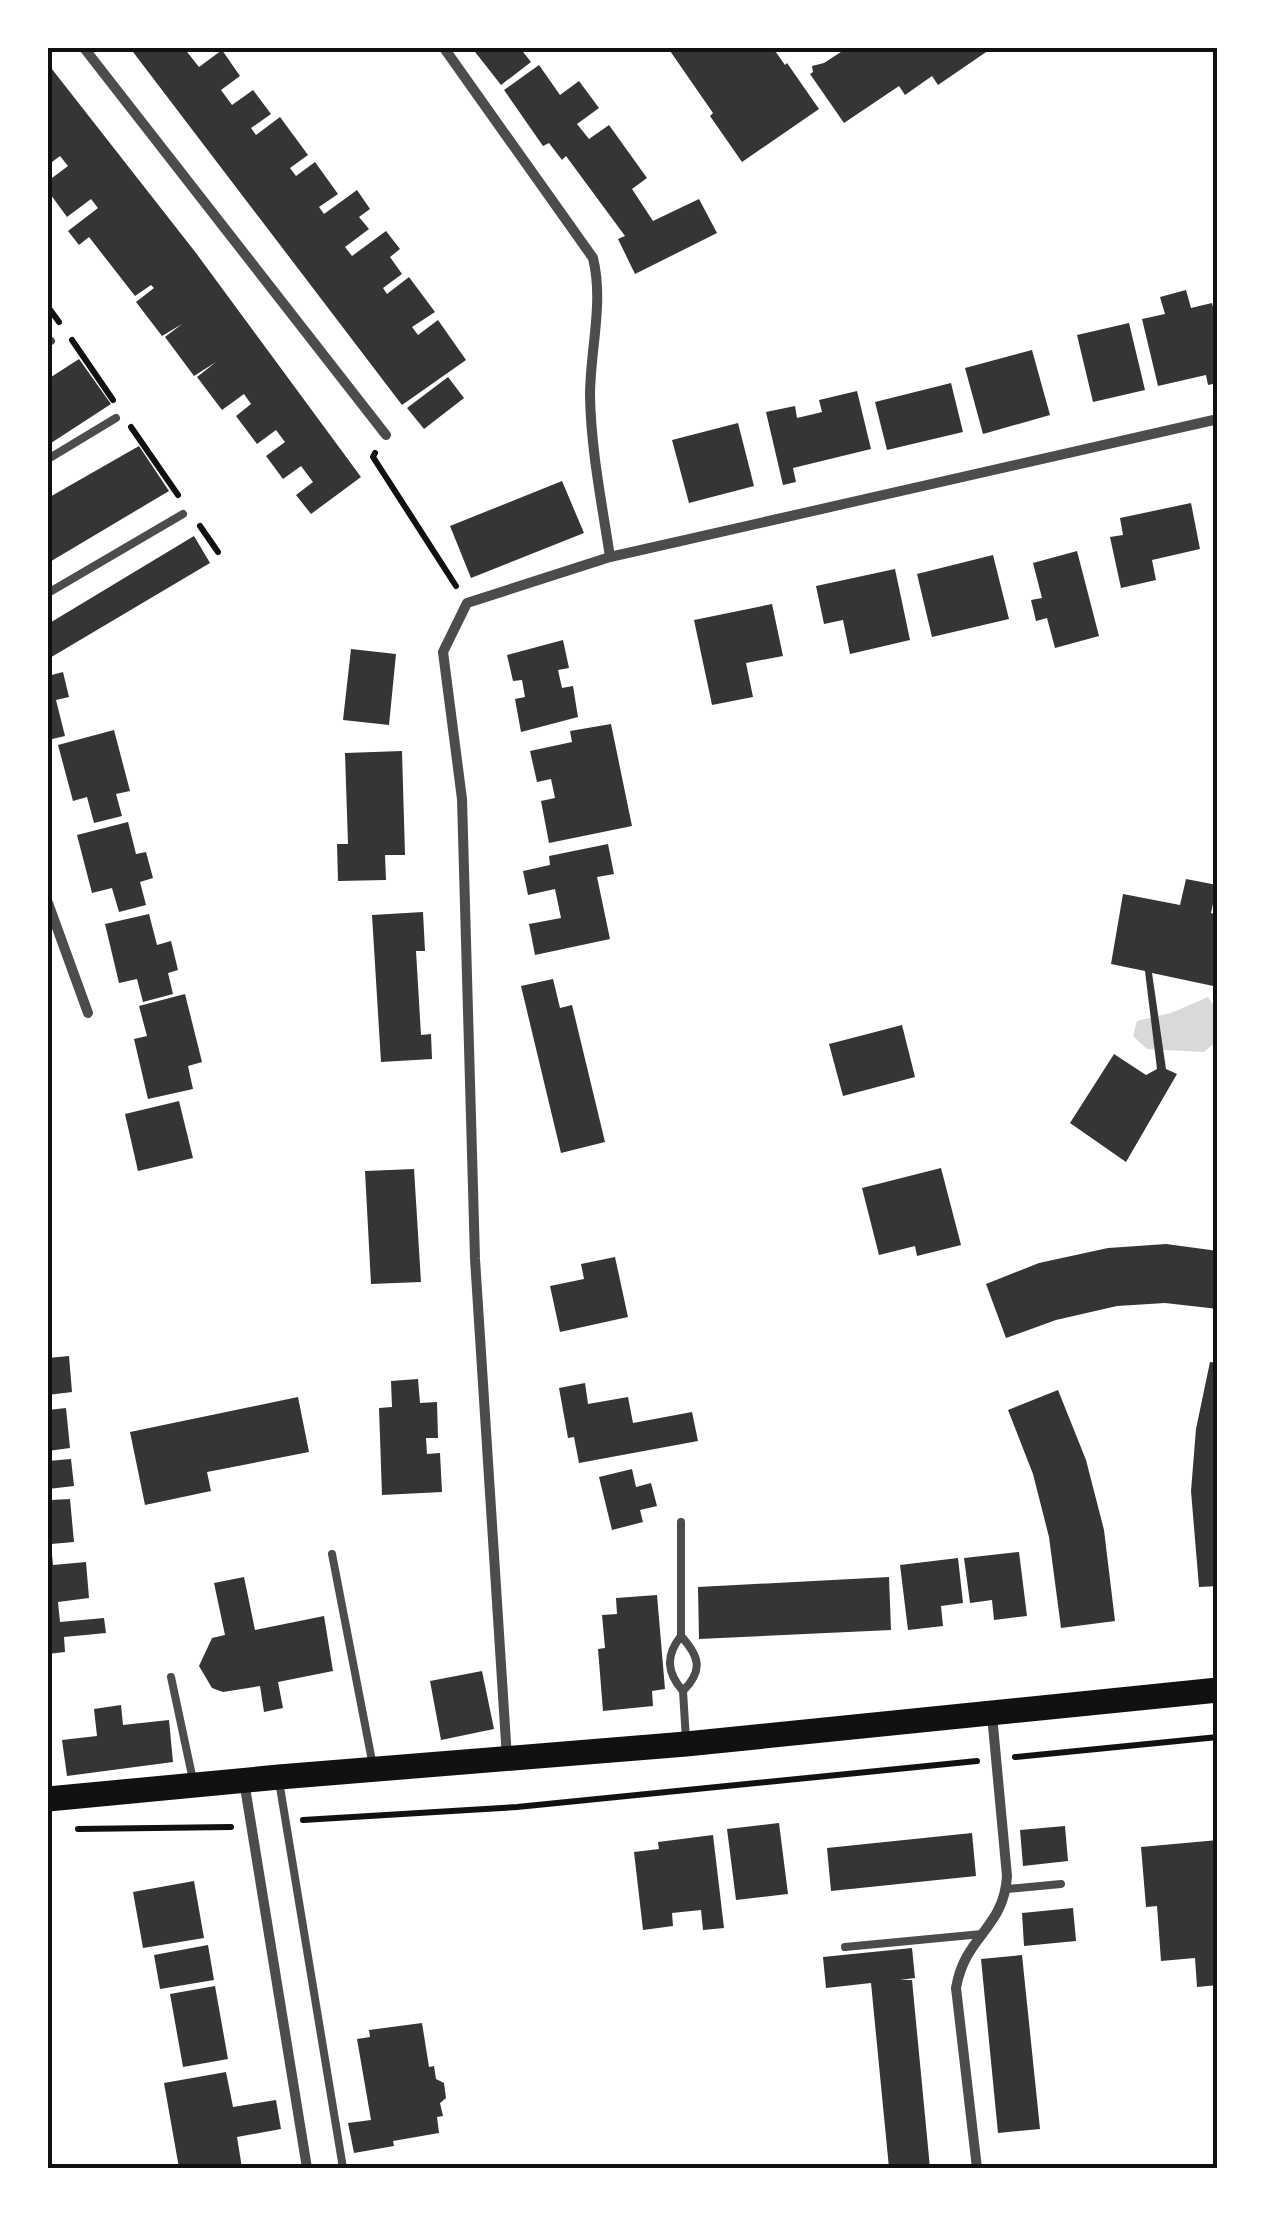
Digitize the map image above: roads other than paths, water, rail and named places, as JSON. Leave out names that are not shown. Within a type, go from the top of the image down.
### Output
[{"type":"main road","points":[[48,1799],[279,1776],[686,1744],[1218,1690]]},
{"type":"street","points":[[84,48],[386,435]]},
{"type":"street","points":[[444,48],[594,258],[600,285],[590,364],[590,431],[610,558]]},
{"type":"street","points":[[507,1759],[475,1259],[462,800],[443,652],[467,603],[610,558],[1218,419]]},
{"type":"street","points":[[48,904],[88,1013]]},
{"type":"street","points":[[976,2168],[956,1988],[959,1968],[968,1950],[998,1916],[1006,1889],[992,1714]]},
{"type":"street","points":[[244,1780],[307,2168]]},
{"type":"lane","points":[[48,459],[116,418]]},
{"type":"lane","points":[[48,592],[183,514]]},
{"type":"lane","points":[[681,1522],[681,1636],[668,1660],[672,1679],[684,1691],[686,1744]]},
{"type":"lane","points":[[332,1554],[373,1769]]},
{"type":"lane","points":[[681,1636],[699,1662],[695,1679],[684,1691]]},
{"type":"lane","points":[[171,1677],[194,1784]]},
{"type":"lane","points":[[279,1776],[343,2168]]},
{"type":"lane","points":[[1006,1889],[1062,1884]]},
{"type":"lane","points":[[845,1947],[982,1934]]}]
